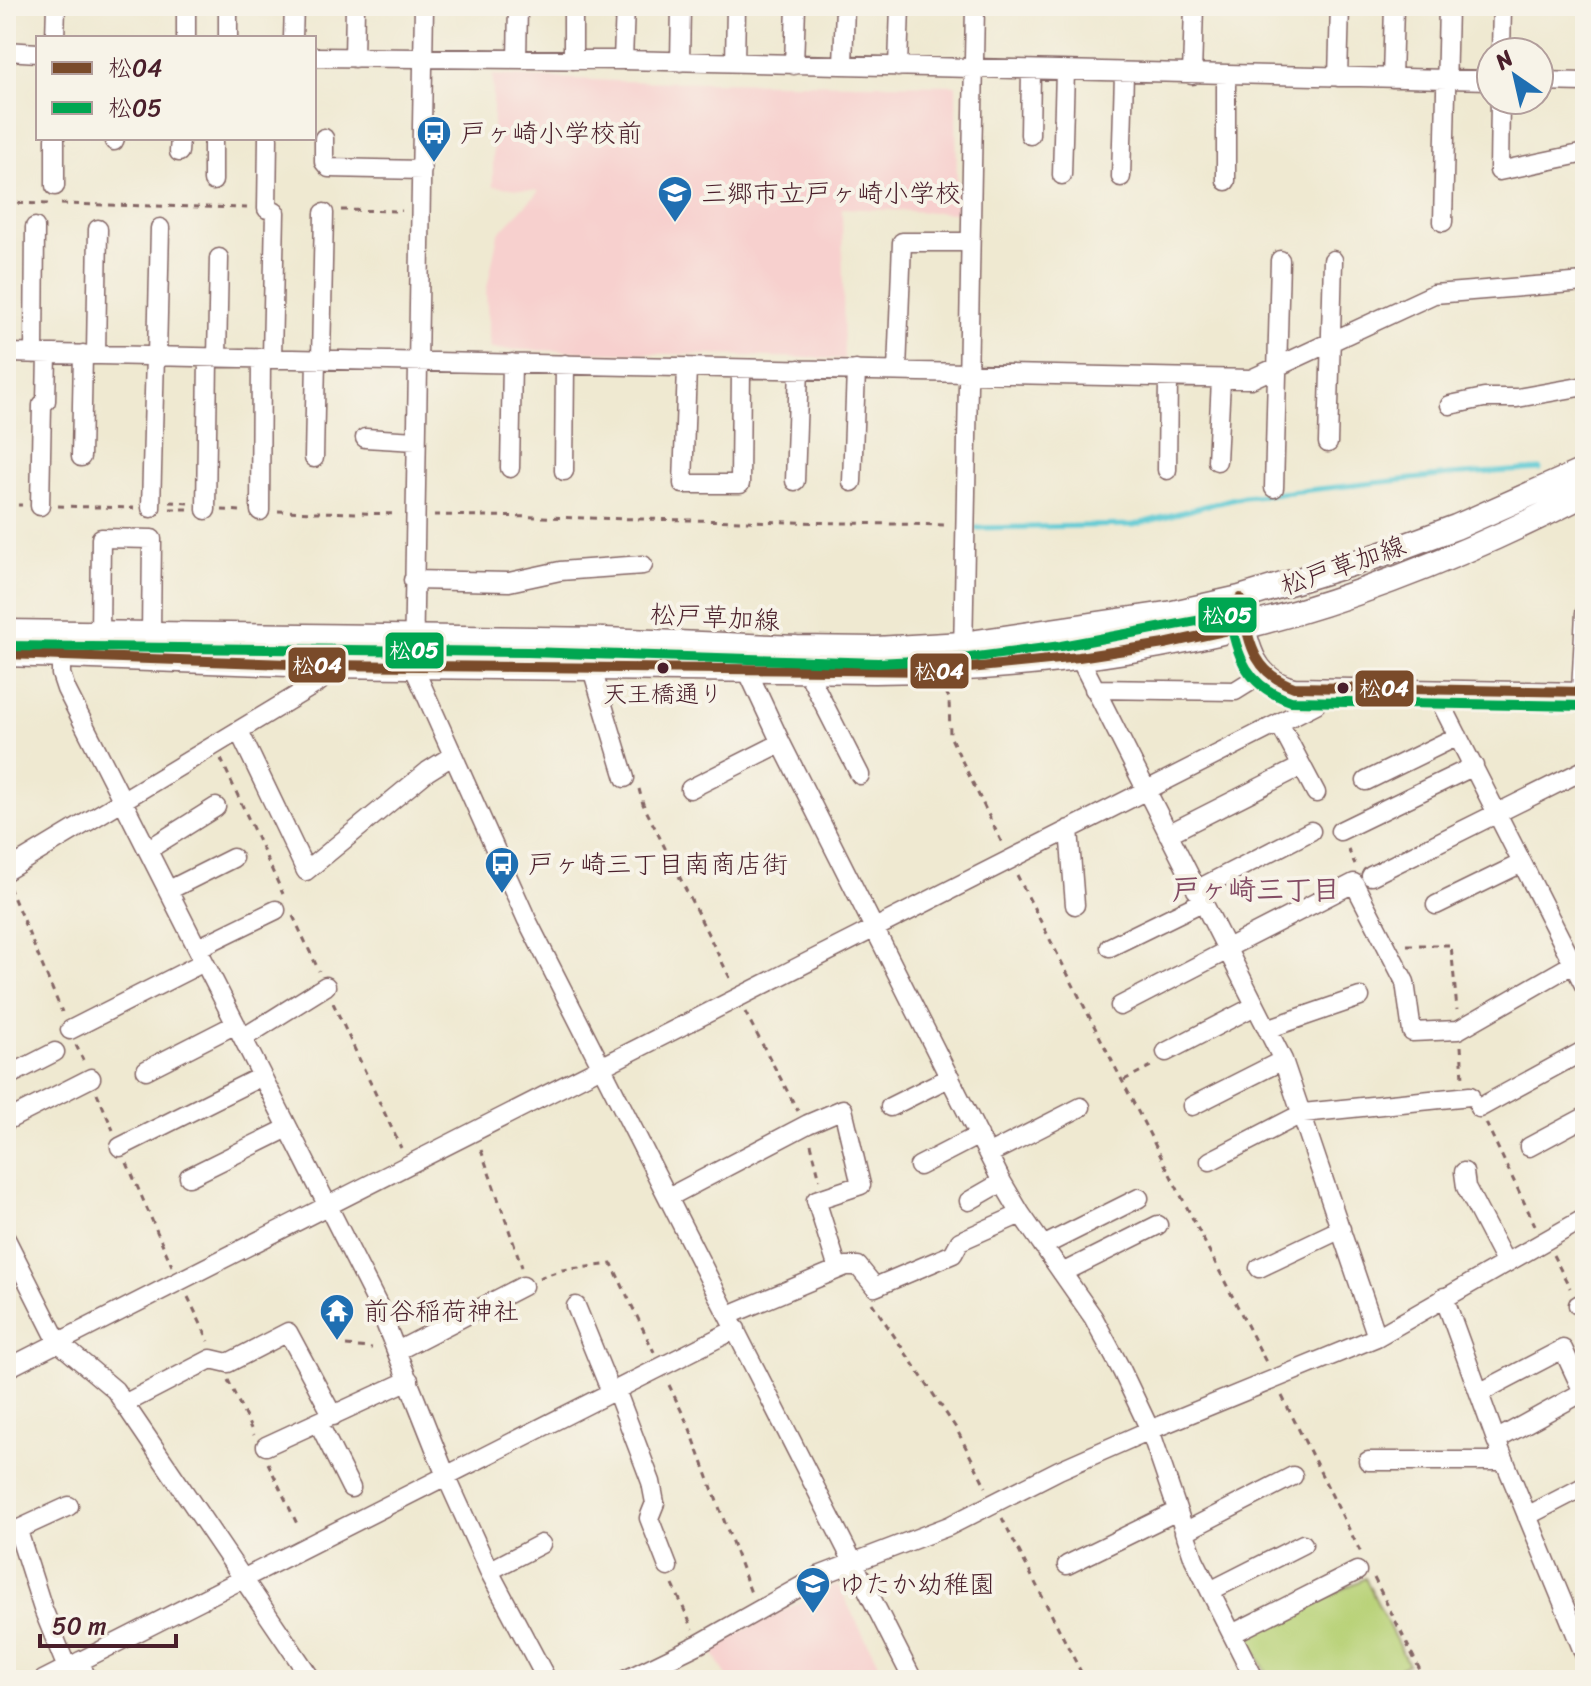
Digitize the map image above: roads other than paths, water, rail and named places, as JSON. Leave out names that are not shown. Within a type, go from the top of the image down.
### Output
[{"type":"main road","name":"松戸草加線","points":[[6,632],[605,640],[813,649],[963,644],[1173,613],[1240,598],[1456,527],[1585,470]]},
{"type":"main road","name":"松戸草加線","points":[[6,654],[319,665],[962,670],[1164,644],[1247,626],[1392,579],[1584,497]]},
{"type":"street","points":[[55,36],[56,6]]},
{"type":"street","points":[[186,6],[186,36]]},
{"type":"street","points":[[228,6],[228,36]]},
{"type":"street","points":[[293,36],[294,6]]},
{"type":"street","points":[[354,58],[355,6]]},
{"type":"street","points":[[424,6],[413,666],[527,920],[913,1680]]},
{"type":"street","points":[[517,59],[518,6]]},
{"type":"street","points":[[573,6],[573,60]]},
{"type":"street","points":[[623,60],[625,6]]},
{"type":"street","points":[[680,62],[681,6]]},
{"type":"street","points":[[735,63],[736,6]]},
{"type":"street","points":[[794,65],[796,6]]},
{"type":"street","points":[[843,65],[845,6]]},
{"type":"street","points":[[898,67],[900,6]]},
{"type":"street","points":[[962,670],[975,6]]},
{"type":"street","points":[[1192,75],[1194,6]]},
{"type":"street","points":[[1338,77],[1340,6]]},
{"type":"street","points":[[1392,78],[1394,6]]},
{"type":"street","points":[[1443,222],[1448,6]]},
{"type":"street","points":[[1501,36],[1502,6]]},
{"type":"street","points":[[6,51],[36,53]]},
{"type":"street","points":[[316,57],[623,60],[1475,80]]},
{"type":"street","points":[[1030,135],[1031,71]]},
{"type":"street","points":[[1062,175],[1065,71]]},
{"type":"street","points":[[1121,177],[1124,74]]},
{"type":"street","points":[[1226,76],[1226,181]]},
{"type":"street","points":[[1555,81],[1585,82]]},
{"type":"street","points":[[1500,116],[1499,171],[1585,153]]},
{"type":"street","points":[[324,138],[324,162],[329,168],[422,170]]},
{"type":"street","points":[[55,140],[55,186]]},
{"type":"street","points":[[213,140],[213,181]]},
{"type":"street","points":[[260,511],[271,210],[268,140]]},
{"type":"street","points":[[314,458],[318,359],[332,211]]},
{"type":"street","points":[[35,227],[46,401],[42,405],[40,506]]},
{"type":"street","points":[[151,505],[160,228]]},
{"type":"street","points":[[81,457],[98,229]]},
{"type":"street","points":[[897,371],[902,242],[970,242]]},
{"type":"street","points":[[206,506],[219,258]]},
{"type":"street","points":[[1274,488],[1280,260]]},
{"type":"street","points":[[1328,443],[1333,260]]},
{"type":"street","points":[[6,353],[1251,379],[1434,294],[1585,282]]},
{"type":"street","points":[[510,468],[512,363]]},
{"type":"street","points":[[564,471],[565,364]]},
{"type":"street","points":[[687,367],[683,484],[740,484],[741,369]]},
{"type":"street","points":[[795,481],[799,369]]},
{"type":"street","points":[[852,482],[856,370]]},
{"type":"street","points":[[1167,470],[1168,378]]},
{"type":"street","points":[[1217,461],[1221,380]]},
{"type":"street","points":[[1450,405],[1484,398],[1517,398],[1585,386]]},
{"type":"street","points":[[365,438],[416,441]]},
{"type":"street","points":[[100,634],[101,538],[152,539],[151,634]]},
{"type":"street","points":[[413,580],[509,582],[560,571],[643,565]]},
{"type":"street","points":[[1240,598],[1255,655],[1264,673],[1272,680],[1294,687],[1583,692],[1585,613]]},
{"type":"street","points":[[61,655],[61,674],[66,689],[378,1305],[446,1476],[489,1571],[547,1680]]},
{"type":"street","points":[[1079,657],[1283,1060],[1377,1337]]},
{"type":"street","points":[[6,871],[319,682],[319,665]]},
{"type":"street","points":[[592,669],[625,778]]},
{"type":"street","points":[[747,670],[1002,1182],[1093,1317],[1150,1430],[1184,1532],[1255,1680]]},
{"type":"street","points":[[807,671],[860,775]]},
{"type":"street","points":[[1094,689],[1235,691],[1264,673]]},
{"type":"street","points":[[6,1369],[1316,704],[1328,688]]},
{"type":"street","points":[[1442,690],[1442,705],[1585,987]]},
{"type":"street","points":[[1279,723],[1316,793]]},
{"type":"street","points":[[239,731],[306,871],[428,771],[452,756]]},
{"type":"street","points":[[1366,781],[1458,736]]},
{"type":"street","points":[[690,789],[781,743]]},
{"type":"street","points":[[1168,834],[1302,766]]},
{"type":"street","points":[[1340,831],[1474,766]]},
{"type":"street","points":[[1120,1006],[1584,770]]},
{"type":"street","points":[[149,849],[216,807]]},
{"type":"street","points":[[1069,829],[1075,905]]},
{"type":"street","points":[[1110,947],[1311,831]]},
{"type":"street","points":[[169,890],[233,858]]},
{"type":"street","points":[[1436,905],[1522,863]]},
{"type":"street","points":[[1363,880],[1405,982],[1412,1032],[1458,1030],[1573,964]]},
{"type":"street","points":[[70,1030],[284,905]]},
{"type":"street","points":[[146,1070],[240,1031],[326,986]]},
{"type":"street","points":[[1267,1029],[1360,997]]},
{"type":"street","points":[[1166,1052],[1255,1006]]},
{"type":"street","points":[[1210,1161],[1303,1113],[1475,1102],[1585,1050]]},
{"type":"street","points":[[6,1077],[55,1052]]},
{"type":"street","points":[[1192,1106],[1283,1060]]},
{"type":"street","points":[[120,1147],[262,1076]]},
{"type":"street","points":[[890,1107],[950,1077]]},
{"type":"street","points":[[6,1121],[91,1078]]},
{"type":"street","points":[[989,1154],[1081,1107]]},
{"type":"street","points":[[669,1197],[808,1124],[843,1109],[861,1185],[816,1200],[838,1269]]},
{"type":"street","points":[[1529,1147],[1585,1117]]},
{"type":"street","points":[[189,1177],[288,1128]]},
{"type":"street","points":[[919,1166],[979,1135]]},
{"type":"street","points":[[1464,1172],[1466,1187],[1505,1262]]},
{"type":"street","points":[[969,1201],[1002,1182]]},
{"type":"street","points":[[1043,1246],[1139,1198]]},
{"type":"street","points":[[43,1680],[661,1367],[732,1322],[838,1269],[858,1266],[875,1287],[953,1254],[960,1241],[1021,1214]]},
{"type":"street","points":[[625,1680],[699,1644],[821,1575],[949,1526],[1059,1470],[1377,1337],[1585,1218]]},
{"type":"street","points":[[1062,1273],[1158,1225]]},
{"type":"street","points":[[1259,1268],[1341,1229]]},
{"type":"street","points":[[6,1239],[58,1342],[115,1390],[312,1680]]},
{"type":"street","points":[[397,1351],[524,1278]]},
{"type":"street","points":[[1444,1297],[1496,1440],[1585,1656]]},
{"type":"street","points":[[576,1306],[651,1482],[655,1503],[649,1518],[668,1567]]},
{"type":"street","points":[[124,1404],[211,1359],[228,1363],[288,1332],[326,1419],[351,1488]]},
{"type":"street","points":[[1479,1393],[1563,1349],[1583,1392],[1496,1440]]},
{"type":"street","points":[[262,1447],[409,1380]]},
{"type":"street","points":[[1368,1461],[1505,1461]]},
{"type":"street","points":[[1184,1532],[1293,1476]]},
{"type":"street","points":[[1527,1516],[1585,1486]]},
{"type":"street","points":[[69,1506],[12,1533],[43,1609],[74,1664],[87,1680]]},
{"type":"street","points":[[1067,1565],[1177,1511]]},
{"type":"street","points":[[489,1571],[541,1544]]},
{"type":"street","points":[[1210,1591],[1303,1544]]},
{"type":"street","points":[[1232,1634],[1363,1565]]},
{"type":"waterway","points":[[977,528],[1134,525],[1235,498],[1449,475],[1540,469]]},
{"type":"place","name":"戸ヶ崎小学校前","points":[[434,164]]},
{"type":"place","name":"三郷市立戸ヶ崎小学校","points":[[675,224]]},
{"type":"place","name":"天王橋通り","points":[[663,668]]},
{"type":"place","name":"戸ヶ崎三丁目南商店街","points":[[502,895]]},
{"type":"place","name":"前谷稲荷神社","points":[[337,1342]]},
{"type":"place","name":"ゆたか幼稚園","points":[[813,1615]]},
{"type":"district","name":"戸ヶ崎三丁目","points":[[1256,889]]}]
